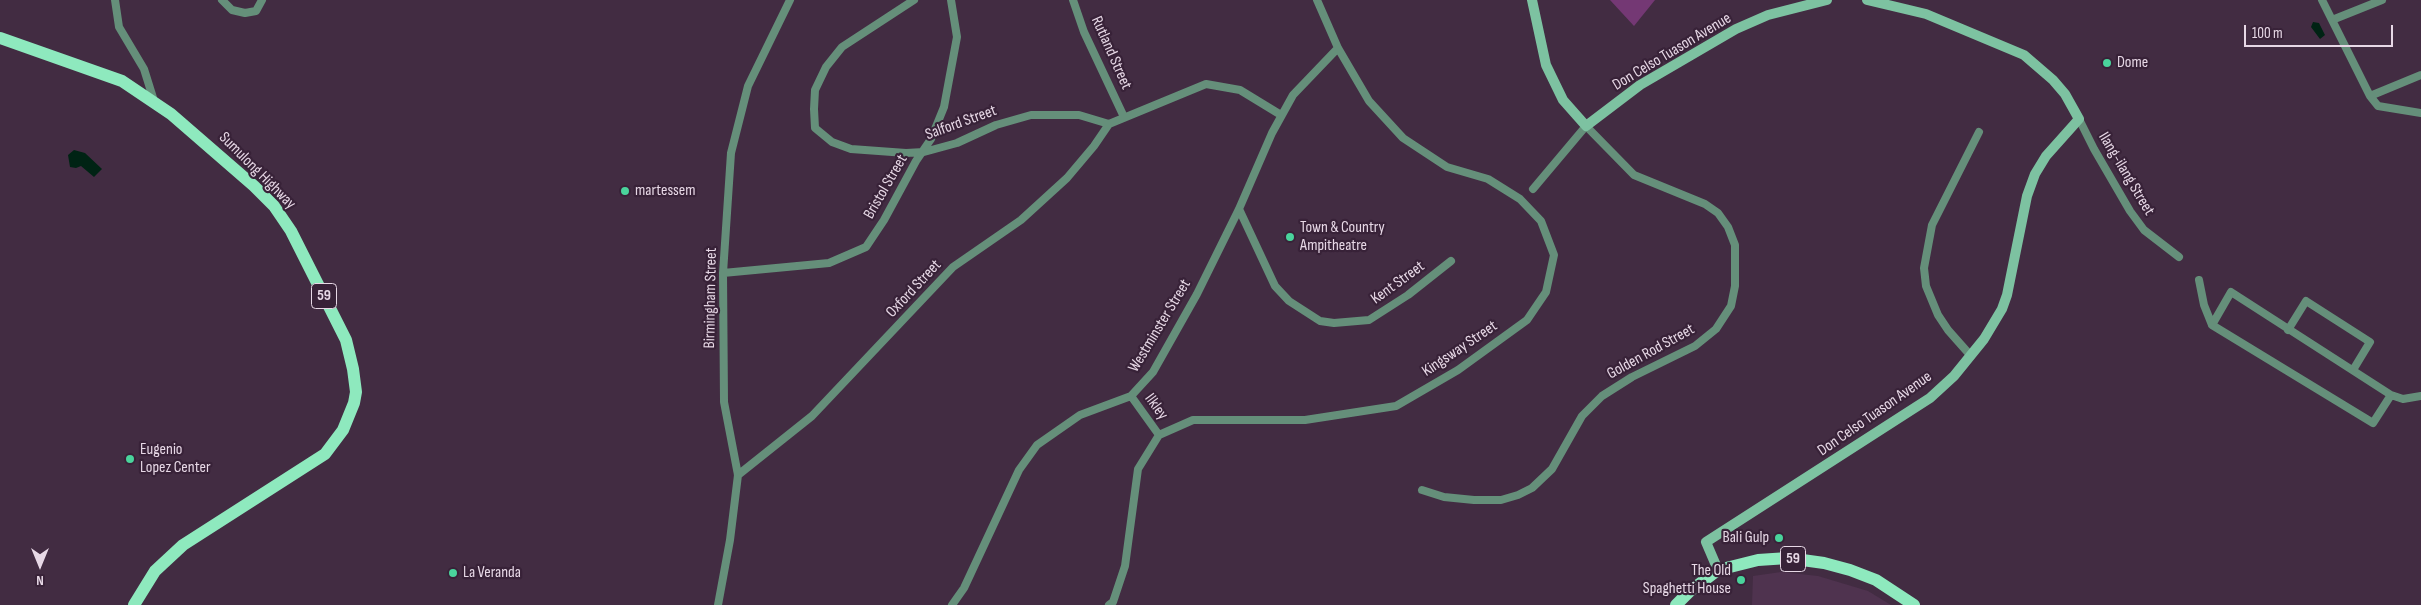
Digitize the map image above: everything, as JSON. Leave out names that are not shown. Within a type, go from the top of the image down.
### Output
[{"type":"main road","name":"Sumulong Highway","points":[[0,38],[122,81],[154,101],[210,146],[274,206],[284,219],[346,340],[356,392],[347,422],[337,440],[325,454],[183,545],[155,571],[134,605]]},
{"type":"main road","name":"59","points":[[1676,605],[1690,591],[1718,570],[1758,560],[1788,558],[1824,563],[1876,580],[1914,605]]},
{"type":"street","points":[[115,0],[120,27],[144,69],[154,101]]},
{"type":"street","points":[[222,0],[232,10],[245,13],[256,11],[262,0]]},
{"type":"street","name":"Birmingham Street","points":[[718,605],[730,540],[738,475],[724,402],[723,273],[732,153],[748,86],[790,0]]},
{"type":"street","name":"Salford Street","points":[[914,0],[842,46],[826,67],[816,90],[814,109],[816,128],[832,142],[851,149],[906,153],[924,152],[956,143],[996,125],[1031,115],[1079,115],[1109,124]]},
{"type":"street","name":"Bristol Street","points":[[723,273],[829,263],[866,247],[884,220],[916,161],[924,152],[944,108],[950,85],[957,37],[951,0]]},
{"type":"street","name":"Rutland Street","points":[[1073,0],[1084,32],[1124,117]]},
{"type":"street","name":"Kingsway Street","points":[[1159,434],[1193,420],[1305,420],[1396,406],[1458,370],[1527,320],[1546,292],[1554,255],[1541,221],[1520,199],[1488,179],[1447,167],[1403,138],[1369,101],[1338,48],[1317,0]]},
{"type":"street","points":[[1532,0],[1546,65],[1563,100],[1586,126],[1533,189]]},
{"type":"street","name":"Don Celso Tuason Avenue","points":[[1586,126],[1640,85],[1736,29],[1768,15],[1827,0]]},
{"type":"street","points":[[1867,0],[1926,14],[2024,55],[2053,80],[2065,94],[2079,119]]},
{"type":"street","points":[[2322,0],[2370,96],[2378,106],[2421,112]]},
{"type":"street","points":[[2332,20],[2382,0]]},
{"type":"street","name":"Westminster Street","points":[[952,605],[964,588],[1019,470],[1036,445],[1080,415],[1131,396],[1153,372],[1197,294],[1239,209],[1281,115],[1293,95],[1338,48]]},
{"type":"street","points":[[2370,96],[2421,74]]},
{"type":"street","points":[[1109,124],[1206,84],[1240,90],[1281,115]]},
{"type":"street","name":"Don Celso Tuason Avenue","points":[[1718,570],[1706,542],[1930,398],[1954,376],[1971,356],[2002,309],[2012,273],[2027,196],[2035,174],[2046,156],[2079,119]]},
{"type":"street","name":"Ilang-ilang Street","points":[[2079,119],[2130,211],[2144,230],[2179,257]]},
{"type":"street","name":"Oxford Street","points":[[738,475],[812,416],[953,267],[1021,220],[1067,178],[1094,146],[1109,124]]},
{"type":"street","name":"Golden Rod Street","points":[[1422,490],[1444,497],[1501,500],[1518,496],[1532,488],[1552,469],[1582,416],[1602,396],[1632,377],[1695,346],[1716,329],[1731,306],[1735,286],[1735,245],[1728,227],[1718,213],[1705,204],[1634,175],[1586,126]]},
{"type":"street","points":[[1971,356],[1948,330],[1938,315],[1926,286],[1924,268],[1932,225],[1979,132]]},
{"type":"street","name":"Kent Street","points":[[1239,209],[1276,286],[1289,301],[1320,321],[1334,323],[1369,320],[1408,295],[1451,261]]},
{"type":"street","points":[[2199,280],[2204,305],[2212,325],[2373,423],[2391,395]]},
{"type":"street","points":[[2212,325],[2231,292],[2391,395],[2402,399],[2421,396]]},
{"type":"street","points":[[2288,330],[2306,301],[2370,342],[2353,370]]},
{"type":"street","name":"Ilkley","points":[[1131,396],[1159,434]]},
{"type":"street","points":[[1109,605],[1113,602],[1125,566],[1138,469],[1159,434]]},
{"type":"shaded area","points":[[1610,0],[1655,0],[1634,26]]},
{"type":"shaded area","points":[[2313,22],[2319,23],[2325,35],[2320,39],[2311,27]]},
{"type":"shaded area","points":[[74,150],[85,153],[102,169],[94,177],[81,166],[76,168],[70,167],[68,155]]},
{"type":"shaded area","points":[[1781,572],[1818,576],[1868,591],[1891,605],[1752,605],[1753,576]]},
{"type":"place","name":"Dome","points":[[2107,63]]},
{"type":"place","name":"martessem","points":[[625,191]]},
{"type":"place","name":"Town & Country Ampitheatre","points":[[1290,237]]},
{"type":"place","name":"Eugenio Lopez Center","points":[[130,459]]},
{"type":"place","name":"Bali Gulp","points":[[1779,538]]},
{"type":"place","name":"La Veranda","points":[[453,573]]},
{"type":"place","name":"The Old Spaghetti House","points":[[1741,580]]}]
